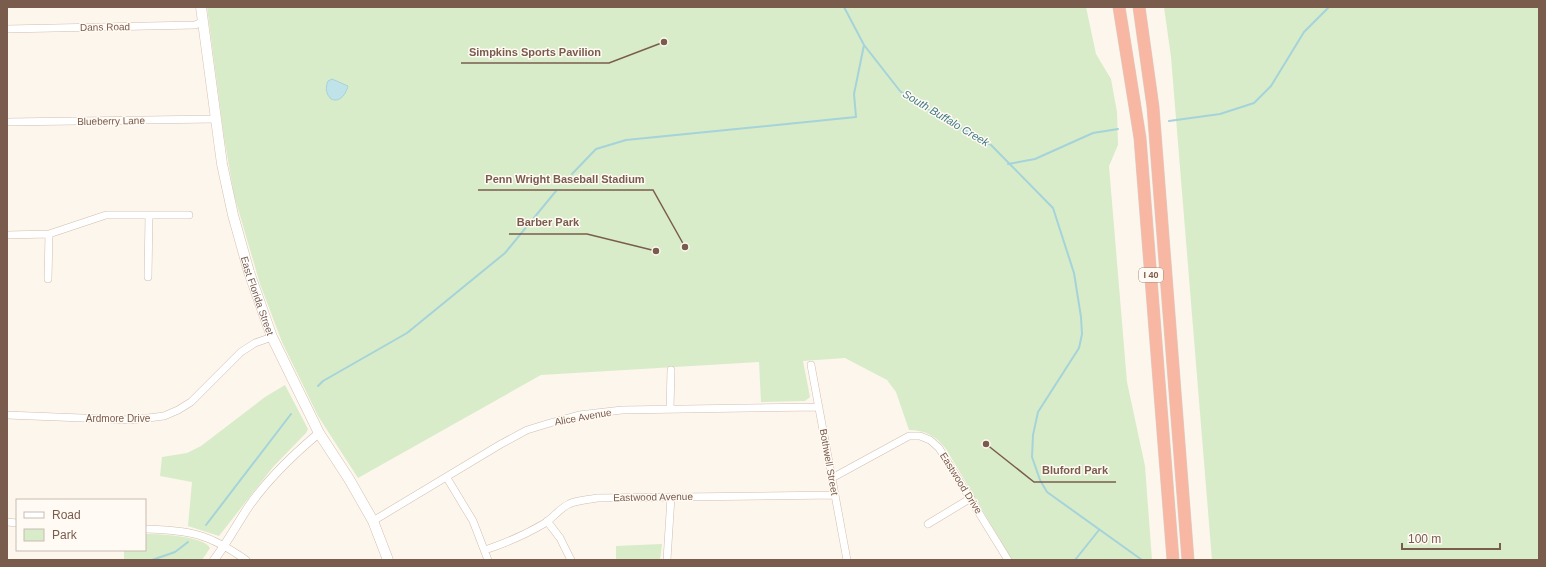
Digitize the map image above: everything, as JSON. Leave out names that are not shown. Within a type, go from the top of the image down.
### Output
[{"type":"highway","name":"I 40","points":[[1119,7],[1127,47],[1140,138],[1173,560]]},
{"type":"highway","name":"I 40","points":[[1139,7],[1153,107],[1188,560]]},
{"type":"main road","name":"East Florida Street","points":[[200,7],[222,164],[233,215],[249,272],[272,337],[319,433],[349,479],[373,521],[388,560]]},
{"type":"street","name":"Dans Road","points":[[7,30],[195,25],[202,22]]},
{"type":"street","name":"Blueberry Lane","points":[[7,122],[215,119]]},
{"type":"street","points":[[7,235],[49,234],[106,216],[189,214]]},
{"type":"street","points":[[148,277],[149,215]]},
{"type":"street","points":[[48,279],[49,234]]},
{"type":"street","name":"Ardmore Drive","points":[[7,415],[132,420],[164,416],[191,402],[241,352],[255,342],[272,337]]},
{"type":"street","name":"Bothwell Street","points":[[811,365],[847,560]]},
{"type":"street","points":[[670,410],[671,370]]},
{"type":"street","name":"Alice Avenue","points":[[373,521],[526,430],[579,415],[622,410],[819,407]]},
{"type":"street","points":[[214,560],[225,546],[250,505],[278,471],[302,447],[319,433]]},
{"type":"street","name":"Eastwood Drive","points":[[832,478],[909,436],[920,436],[930,440],[939,448],[1008,560]]},
{"type":"street","points":[[447,478],[473,521],[488,560]]},
{"type":"street","name":"Eastwood Avenue","points":[[485,550],[509,542],[547,521],[558,510],[571,503],[597,498],[835,495]]},
{"type":"street","points":[[667,560],[671,497]]},
{"type":"street","points":[[928,524],[971,498]]},
{"type":"street","points":[[547,521],[560,538],[571,560]]},
{"type":"street","points":[[146,529],[180,530],[208,537],[246,560]]},
{"type":"green space","points":[[207,7],[1086,7],[1096,54],[1111,79],[1117,112],[1118,145],[1109,166],[1127,382],[1145,466],[1152,560],[1012,560],[946,449],[934,437],[920,431],[909,430],[896,392],[887,380],[845,358],[803,361],[810,397],[805,401],[761,402],[759,362],[541,375],[358,478],[318,416],[282,342],[260,284],[234,195],[224,137]]},
{"type":"green space","points":[[1164,7],[1539,7],[1539,560],[1212,560],[1171,57]]},
{"type":"green space","points":[[285,385],[308,429],[306,433],[273,467],[219,536],[188,526],[192,482],[160,476],[162,457],[187,453],[201,446],[265,397]]},
{"type":"green space","points":[[146,534],[190,538],[206,544],[210,548],[202,560],[124,560],[124,551],[146,551]]},
{"type":"green space","points":[[662,544],[660,560],[616,560],[616,546]]},
{"type":"water","points":[[332,79],[348,86],[344,95],[337,100],[331,99],[326,91],[328,81]]},
{"type":"waterway","name":"South Buffalo Creek","points":[[844,7],[864,45],[900,91],[910,99],[991,145],[1053,208],[1074,273],[1081,317],[1082,334],[1079,348],[1038,412],[1033,435],[1032,457],[1040,480],[1047,492],[1142,560]]},
{"type":"waterway","points":[[1169,121],[1220,114],[1254,103],[1271,86],[1304,32],[1329,7]]},
{"type":"waterway","points":[[572,174],[596,149],[626,140],[856,117],[854,94],[864,45]]},
{"type":"waterway","points":[[1008,164],[1035,159],[1093,133],[1118,129]]},
{"type":"waterway","points":[[318,386],[323,381],[407,333],[505,253],[556,191]]},
{"type":"waterway","points":[[206,525],[291,414]]},
{"type":"waterway","points":[[1075,560],[1099,530]]},
{"type":"waterway","points":[[152,560],[175,552],[188,542]]},
{"type":"place","name":"Simpkins Sports Pavilion","points":[[664,42]]},
{"type":"place","name":"Penn Wright Baseball Stadium","points":[[685,247]]},
{"type":"place","name":"Barber Park","points":[[656,251]]},
{"type":"place","name":"Bluford Park","points":[[986,444]]}]
